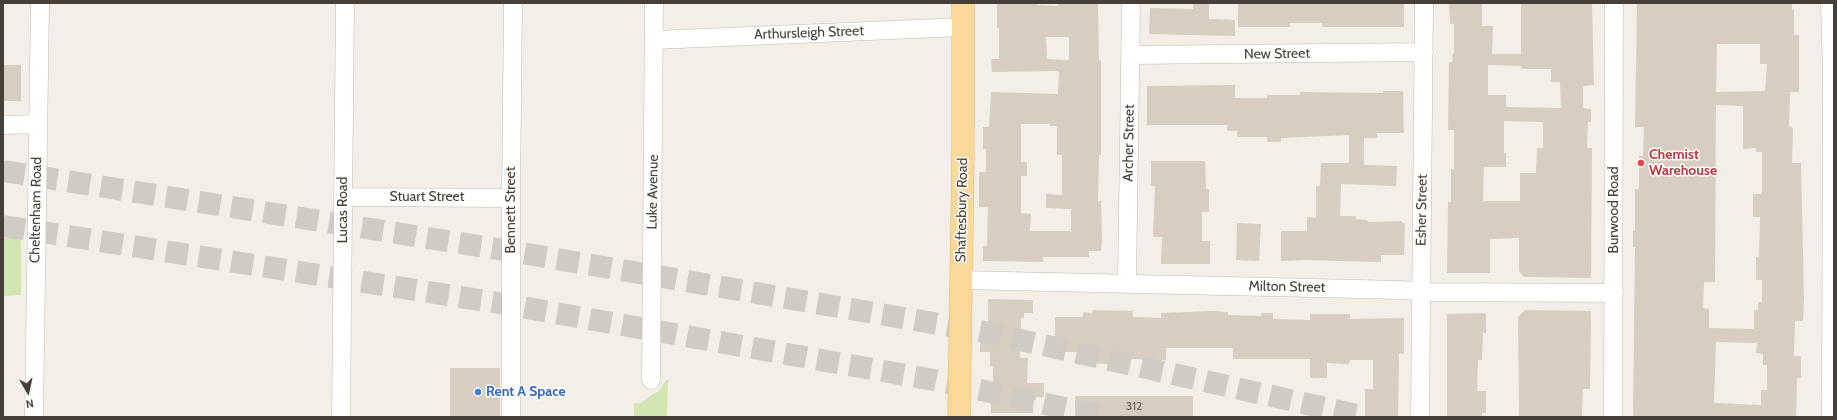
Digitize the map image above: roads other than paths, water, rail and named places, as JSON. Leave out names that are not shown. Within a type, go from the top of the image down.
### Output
[{"type":"main road","name":"Shaftesbury Road","points":[[959,417],[963,154],[963,3]]},
{"type":"street","name":"Cheltenham Road","points":[[34,417],[40,3]]},
{"type":"street","name":"Lucas Road","points":[[341,417],[345,3]]},
{"type":"street","name":"Bennett Street","points":[[511,417],[511,198],[514,3]]},
{"type":"street","name":"Luke Avenue","points":[[651,380],[655,40],[654,3]]},
{"type":"street","name":"Archer Street","points":[[1127,283],[1131,3]]},
{"type":"street","name":"Esher Street","points":[[1420,417],[1424,3]]},
{"type":"street","name":"Burwood Road","points":[[1613,417],[1614,3]]},
{"type":"street","points":[[1830,3],[1832,72],[1831,417]]},
{"type":"street","name":"Arthursleigh Street","points":[[655,40],[963,27]]},
{"type":"street","name":"New Street","points":[[1130,55],[1424,52]]},
{"type":"street","points":[[3,125],[38,124]]},
{"type":"street","name":"Stuart Street","points":[[343,198],[511,198]]},
{"type":"street","name":"Milton Street","points":[[961,280],[1421,291],[1614,293]]},
{"type":"tunnel","points":[[3,171],[498,249],[980,331],[1366,417]]},
{"type":"tunnel","points":[[3,226],[493,302],[934,380],[1106,417]]},
{"type":"place","name":"Chemist Warehouse","points":[[1641,163]]},
{"type":"place","name":"Rent A Space","points":[[478,392]]}]
